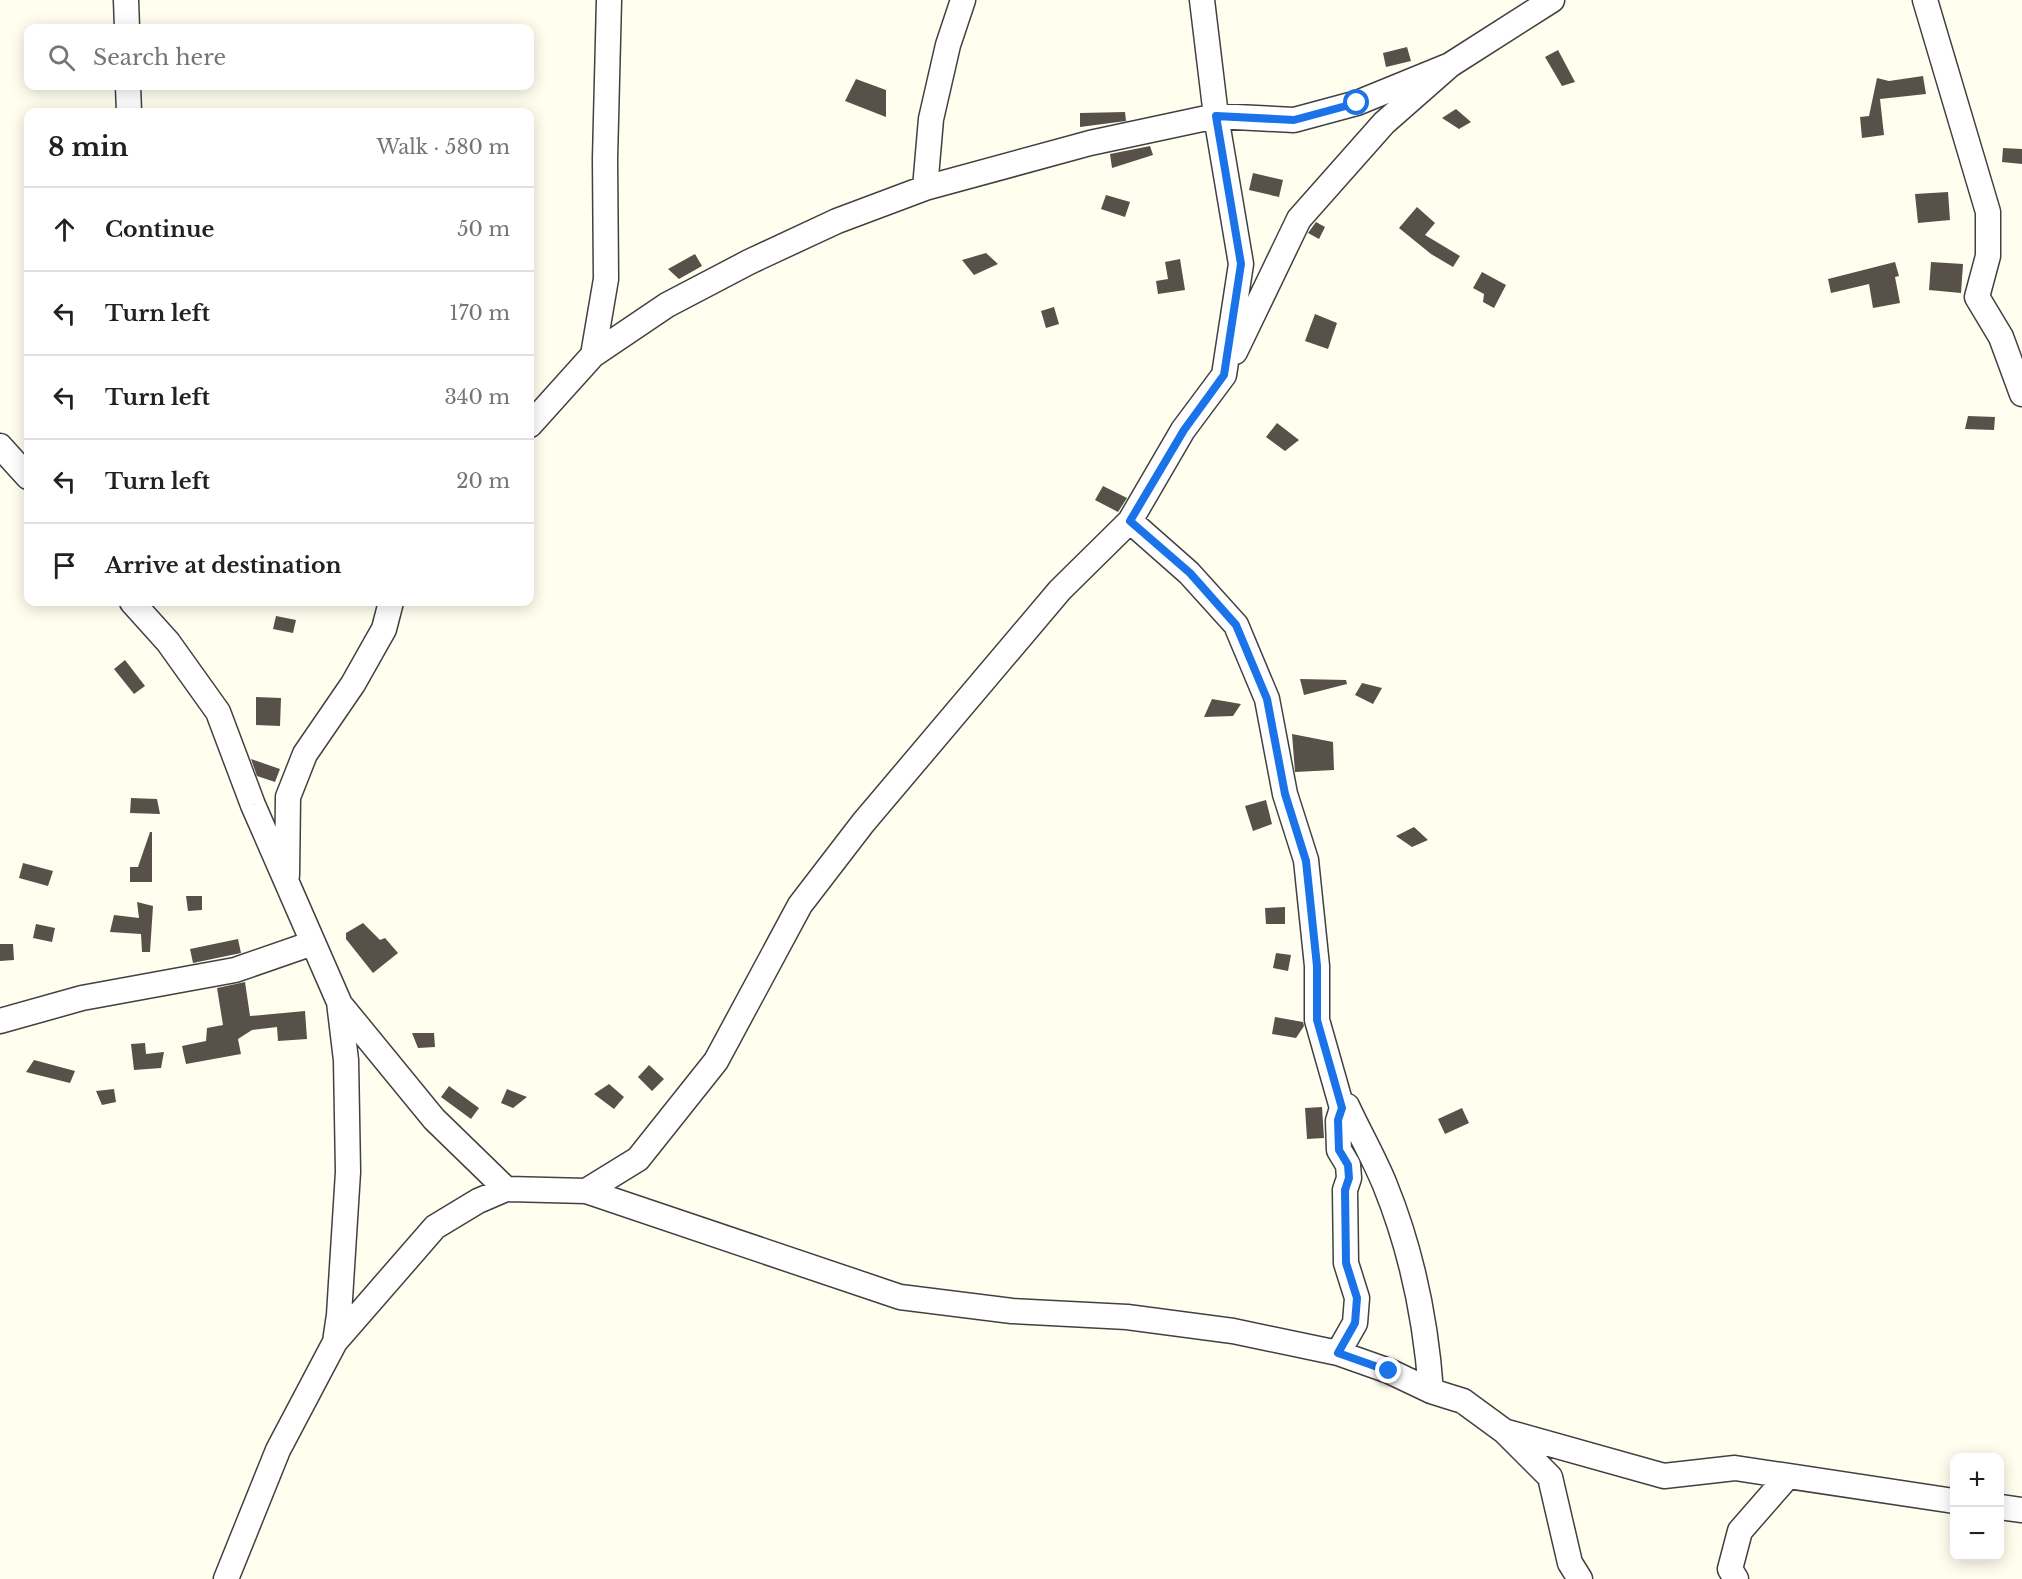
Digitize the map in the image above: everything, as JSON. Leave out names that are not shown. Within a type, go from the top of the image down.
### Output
[{"type":"street","points":[[126,0],[126,24]]},
{"type":"street","points":[[593,355],[606,279],[605,159],[609,0]]},
{"type":"street","points":[[924,188],[931,119],[948,45],[963,0]]},
{"type":"street","points":[[1202,0],[1216,116],[1241,264],[1224,375]]},
{"type":"street","points":[[586,1191],[638,1158],[716,1061],[807,896],[863,823],[1060,590],[1130,521],[1184,430],[1224,375],[1299,219],[1384,123],[1450,65],[1552,0]]},
{"type":"street","points":[[1925,0],[1988,212],[1988,256],[1977,297],[2001,337],[2022,394]]},
{"type":"street","points":[[534,421],[593,355],[667,305],[749,262],[837,221],[924,188],[1090,143],[1216,116],[1294,120],[1357,103],[1450,65]]},
{"type":"street","points":[[128,90],[129,108]]},
{"type":"street","points":[[0,446],[24,473]]},
{"type":"street","points":[[1130,521],[1190,573],[1236,625],[1267,699],[1285,794],[1306,861],[1317,966],[1317,1020],[1342,1108],[1338,1120],[1339,1150],[1348,1165],[1349,1178],[1345,1190],[1346,1263],[1357,1298],[1355,1323],[1338,1353]]},
{"type":"street","points":[[136,606],[168,642],[218,712],[287,885],[339,1002],[434,1119],[506,1189]]},
{"type":"street","points":[[287,885],[288,797],[305,754],[353,684],[384,629],[390,606]]},
{"type":"street","points":[[0,1021],[81,998],[235,970],[313,943]]},
{"type":"street","points":[[335,1342],[339,1316],[348,1172],[346,1060],[339,1002]]},
{"type":"street","points":[[1342,1108],[1347,1106],[1398,1219],[1428,1355],[1431,1391]]},
{"type":"street","points":[[226,1579],[278,1450],[335,1342],[435,1227],[478,1201],[506,1189],[586,1191],[900,1297],[1012,1311],[1127,1317],[1233,1330],[1338,1353],[1389,1371],[1431,1391],[1463,1401],[1504,1431],[1550,1477],[1570,1563],[1580,1579]]},
{"type":"street","points":[[1504,1431],[1664,1476],[1736,1468],[1950,1500]]},
{"type":"street","points":[[1736,1579],[1730,1569],[1740,1531],[1788,1476]]},
{"type":"street","points":[[2004,1508],[2022,1510]]},
{"type":"building","points":[[1407,47],[1411,61],[1386,67],[1383,53]]},
{"type":"building","points":[[1558,50],[1575,82],[1562,86],[1545,57]]},
{"type":"building","points":[[1923,76],[1926,94],[1880,99],[1884,135],[1862,138],[1860,117],[1869,116],[1877,78],[1889,81]]},
{"type":"building","points":[[856,79],[886,90],[886,117],[845,101]]},
{"type":"building","points":[[1456,109],[1471,122],[1459,129],[1442,118]]},
{"type":"building","points":[[1125,112],[1126,121],[1080,127],[1080,113]]},
{"type":"building","points":[[1150,146],[1153,155],[1112,168],[1110,154]]},
{"type":"building","points":[[2003,148],[2022,149],[2022,164],[2002,162]]},
{"type":"building","points":[[1253,173],[1283,180],[1279,197],[1249,190]]},
{"type":"building","points":[[1948,192],[1950,220],[1918,223],[1915,194]]},
{"type":"building","points":[[1106,195],[1130,202],[1125,217],[1101,209]]},
{"type":"building","points":[[1417,207],[1435,223],[1425,235],[1460,256],[1453,267],[1431,254],[1399,228]]},
{"type":"building","points":[[1316,222],[1325,227],[1319,239],[1308,233]]},
{"type":"building","points":[[986,253],[998,264],[974,275],[962,260]]},
{"type":"building","points":[[695,254],[702,266],[679,279],[668,269]]},
{"type":"building","points":[[1180,259],[1185,290],[1158,294],[1156,281],[1168,279],[1165,262]]},
{"type":"building","points":[[1895,262],[1899,276],[1895,277],[1900,303],[1873,308],[1869,284],[1831,293],[1828,279]]},
{"type":"building","points":[[1931,262],[1963,264],[1961,293],[1929,290]]},
{"type":"building","points":[[1482,272],[1506,285],[1494,308],[1483,302],[1484,294],[1473,288]]},
{"type":"building","points":[[1054,307],[1059,324],[1046,328],[1041,311]]},
{"type":"building","points":[[1315,314],[1337,323],[1328,349],[1305,341]]},
{"type":"building","points":[[1968,416],[1995,417],[1994,430],[1965,429]]},
{"type":"building","points":[[1277,423],[1299,440],[1285,451],[1266,437]]},
{"type":"building","points":[[1103,486],[1127,498],[1118,512],[1095,500]]},
{"type":"building","points":[[276,616],[296,620],[293,633],[273,629]]},
{"type":"building","points":[[125,660],[145,686],[134,694],[114,669]]},
{"type":"building","points":[[1300,679],[1346,680],[1347,684],[1304,695]]},
{"type":"building","points":[[1362,683],[1382,688],[1373,704],[1355,695]]},
{"type":"building","points":[[256,697],[281,698],[280,726],[256,725]]},
{"type":"building","points":[[1212,699],[1241,704],[1233,716],[1204,717]]},
{"type":"building","points":[[1292,734],[1333,742],[1334,770],[1295,772]]},
{"type":"building","points":[[251,759],[280,769],[275,782],[257,776]]},
{"type":"building","points":[[131,798],[157,799],[160,814],[130,813]]},
{"type":"building","points":[[1266,800],[1272,824],[1253,831],[1245,806]]},
{"type":"building","points":[[1414,827],[1428,840],[1412,847],[1396,836]]},
{"type":"building","points":[[150,832],[152,832],[152,882],[130,882],[130,867],[138,867]]},
{"type":"building","points":[[23,863],[53,871],[48,886],[19,878]]},
{"type":"building","points":[[186,896],[202,896],[202,910],[188,911]]},
{"type":"building","points":[[137,902],[153,906],[150,952],[142,952],[141,934],[110,932],[114,915],[139,918]]},
{"type":"building","points":[[1285,907],[1285,924],[1266,924],[1265,908]]},
{"type":"building","points":[[363,923],[380,940],[385,938],[398,953],[373,973],[346,939],[346,933]]},
{"type":"building","points":[[36,924],[55,928],[52,942],[33,938]]},
{"type":"building","points":[[238,939],[241,953],[193,963],[190,949]]},
{"type":"building","points":[[0,944],[13,944],[14,960],[0,961]]},
{"type":"building","points":[[1276,953],[1291,955],[1288,971],[1273,968]]},
{"type":"building","points":[[245,982],[250,1016],[305,1011],[307,1039],[278,1041],[277,1027],[252,1030],[238,1039],[241,1054],[186,1064],[182,1046],[206,1041],[207,1028],[223,1025],[217,988]]},
{"type":"building","points":[[1275,1017],[1303,1022],[1304,1026],[1296,1038],[1272,1034]]},
{"type":"building","points":[[412,1033],[434,1033],[435,1047],[418,1048]]},
{"type":"building","points":[[145,1043],[146,1054],[164,1052],[161,1068],[134,1070],[131,1044]]},
{"type":"building","points":[[34,1060],[75,1071],[70,1083],[26,1072]]},
{"type":"building","points":[[649,1065],[664,1079],[652,1091],[638,1077]]},
{"type":"building","points":[[609,1084],[624,1097],[614,1109],[594,1094]]},
{"type":"building","points":[[449,1086],[479,1108],[471,1119],[441,1097]]},
{"type":"building","points":[[114,1089],[116,1102],[102,1105],[96,1091]]},
{"type":"building","points":[[507,1089],[527,1097],[513,1108],[501,1103]]},
{"type":"building","points":[[1322,1107],[1324,1138],[1307,1139],[1305,1108]]},
{"type":"building","points":[[1462,1108],[1469,1123],[1445,1134],[1438,1119]]},
{"type":"route","points":[[1357,103],[1294,120],[1216,116],[1241,264],[1224,375],[1184,430],[1130,521],[1190,573],[1236,625],[1267,699],[1285,794],[1306,861],[1317,966],[1317,1020],[1342,1108],[1338,1120],[1339,1150],[1348,1165],[1349,1178],[1345,1190],[1346,1263],[1357,1298],[1355,1323],[1338,1353],[1389,1371]]}]
